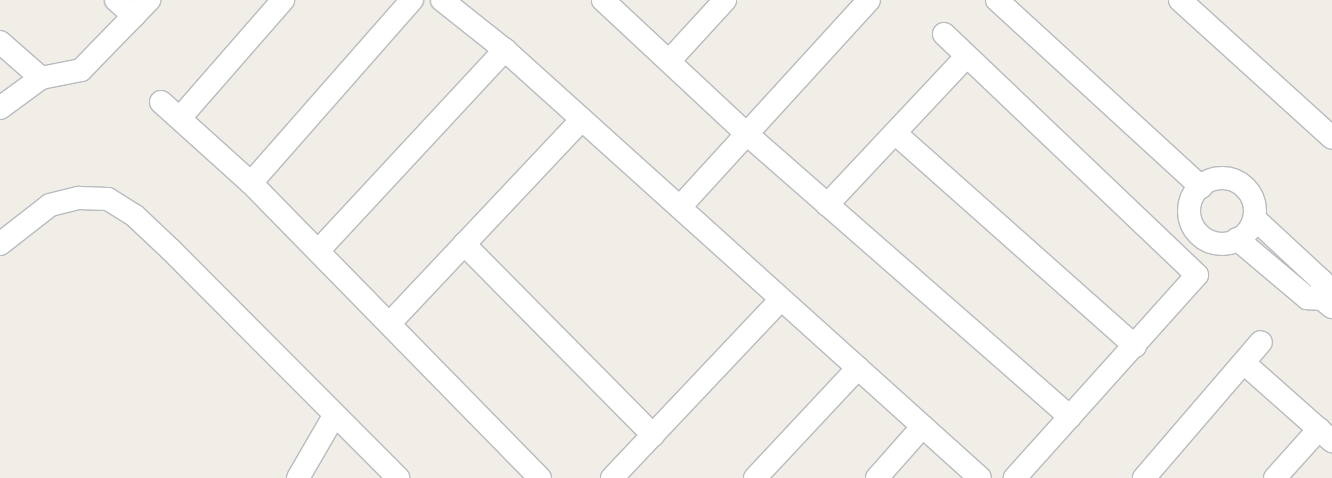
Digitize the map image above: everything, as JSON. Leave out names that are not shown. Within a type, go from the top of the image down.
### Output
[{"type":"street","points":[[116,0],[134,16]]},
{"type":"street","points":[[0,108],[41,78],[81,70],[149,0]]},
{"type":"street","points":[[251,183],[412,0]]},
{"type":"street","points":[[442,0],[505,50],[980,478]]},
{"type":"street","points":[[603,0],[670,59],[748,134],[1070,417]]},
{"type":"street","points":[[670,59],[725,0]]},
{"type":"street","points":[[680,207],[869,0]]},
{"type":"street","points":[[997,0],[1201,187]]},
{"type":"street","points":[[1180,0],[1329,129]]},
{"type":"street","points":[[180,118],[277,2]]},
{"type":"street","points":[[944,34],[1197,275],[1135,346],[1015,478]]},
{"type":"street","points":[[0,42],[41,78]]},
{"type":"street","points":[[318,251],[505,50]]},
{"type":"street","points":[[828,205],[967,56]]},
{"type":"street","points":[[161,102],[251,183],[390,323],[540,478]]},
{"type":"street","points":[[390,323],[581,120]]},
{"type":"street","points":[[895,132],[1135,346]]},
{"type":"street","points":[[1226,178],[1243,185],[1254,200],[1255,219],[1245,235],[1228,244],[1210,242],[1195,230],[1188,212],[1193,194],[1207,181],[1226,178]]},
{"type":"street","points":[[0,244],[50,205],[79,198],[108,199],[134,216],[171,250],[334,416],[398,478]]},
{"type":"street","points":[[1237,239],[1307,298],[1327,303],[1322,281],[1255,219]]},
{"type":"street","points":[[464,244],[653,434]]},
{"type":"street","points":[[612,478],[782,299]]},
{"type":"street","points":[[1144,478],[1261,342]]},
{"type":"street","points":[[1244,363],[1325,435],[1275,478]]},
{"type":"street","points":[[755,478],[858,368]]},
{"type":"street","points":[[298,478],[334,416]]},
{"type":"street","points":[[877,478],[923,426]]}]
